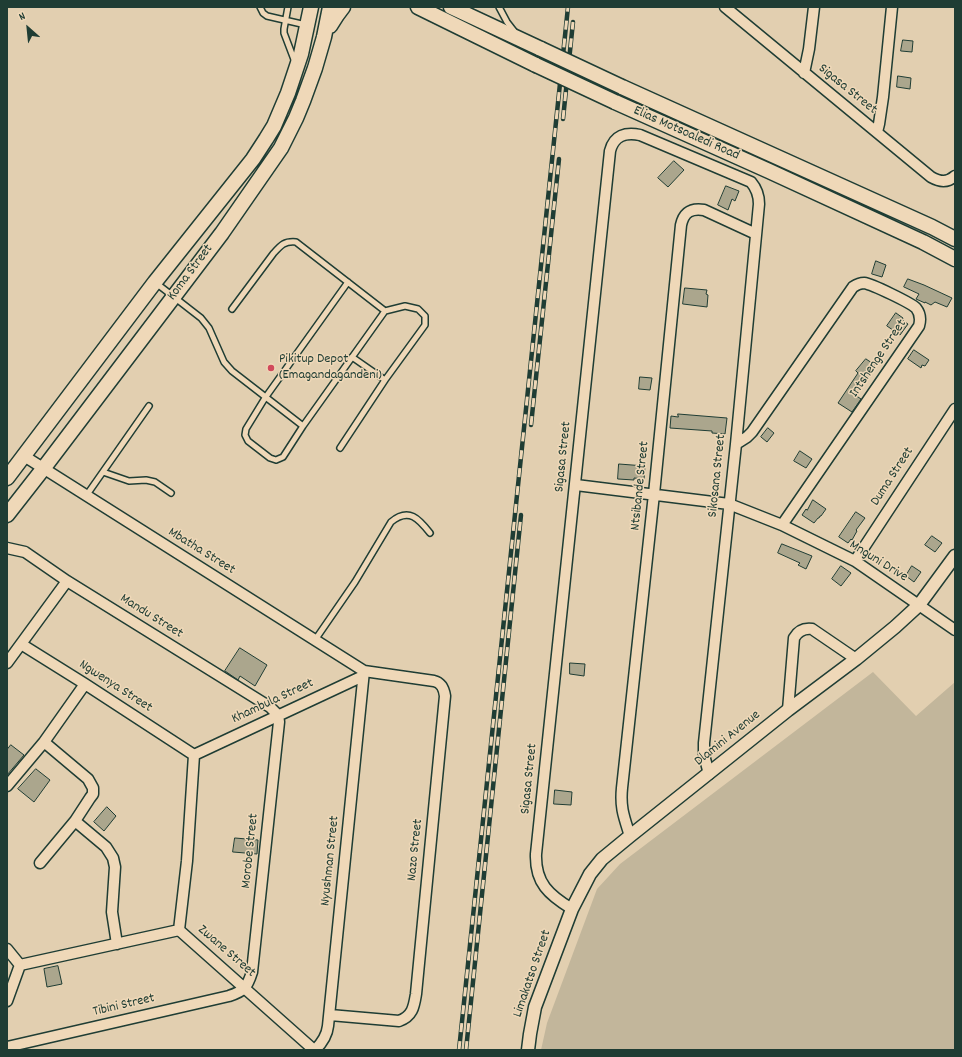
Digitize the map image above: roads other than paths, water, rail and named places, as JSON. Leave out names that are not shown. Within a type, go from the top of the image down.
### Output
[{"type":"main road","name":"Koma Street","points":[[7,478],[155,282],[253,159],[266,139],[280,112],[297,68],[311,7]]},
{"type":"main road","name":"Koma Street","points":[[7,514],[43,469],[222,232],[280,148],[299,112],[315,68],[324,37],[330,7]]},
{"type":"main road","points":[[324,37],[343,7]]},
{"type":"main road","name":"Elias Motsoaledi Road","points":[[410,7],[423,10],[615,102],[923,242],[955,259]]},
{"type":"main road","name":"Elias Motsoaledi Road","points":[[451,7],[622,87],[932,227],[955,239]]},
{"type":"street","points":[[804,73],[810,49],[814,7]]},
{"type":"street","points":[[877,132],[884,97],[892,7]]},
{"type":"street","name":"Sigasa Street","points":[[729,8],[804,73],[936,180],[942,182],[950,180],[955,176]]},
{"type":"street","name":"Sigasa Street","points":[[572,909],[549,892],[540,880],[535,864],[611,146],[622,135],[640,134],[751,182]]},
{"type":"street","name":"Sikosana Street","points":[[709,774],[704,756],[704,743],[736,444],[759,199],[757,191],[751,182]]},
{"type":"street","name":"Ntsibande Street","points":[[630,836],[622,810],[621,794],[682,221],[684,216],[690,211],[697,209],[704,210],[756,234]]},
{"type":"street","name":"Intshenge Street","points":[[736,444],[752,432],[853,287],[862,283],[869,284],[897,297],[916,309],[921,320],[919,326],[782,525]]},
{"type":"street","name":"Duma Street","points":[[855,561],[955,409]]},
{"type":"street","name":"Mbatha Street","points":[[24,456],[315,640],[364,673]]},
{"type":"street","name":"Mnguni Drive","points":[[576,485],[729,504],[782,525],[855,561],[955,630]]},
{"type":"street","name":"Mandu Street","points":[[7,548],[25,552],[67,581],[264,703],[278,715]]},
{"type":"street","name":"Dlamini Avenue","points":[[572,909],[590,874],[602,859],[788,710],[856,659],[895,627],[919,605],[955,556]]},
{"type":"street","points":[[7,663],[67,581]]},
{"type":"street","points":[[788,710],[794,638],[800,631],[804,629],[812,629],[856,659]]},
{"type":"street","name":"Ngwenya Street","points":[[21,644],[194,754]]},
{"type":"street","name":"Khambula Street","points":[[194,754],[364,673]]},
{"type":"street","name":"Nazo Street","points":[[330,1014],[394,1021],[404,1020],[410,1014],[413,1007],[417,978],[445,692],[441,685],[436,681],[364,673]]},
{"type":"street","name":"Nyushman Street","points":[[314,1050],[323,1040],[327,1032],[330,1014],[364,673]]},
{"type":"street","points":[[7,786],[44,742],[85,684]]},
{"type":"street","name":"Morobe Street","points":[[246,988],[250,980],[253,967],[279,728],[278,715]]},
{"type":"street","points":[[40,863],[75,820],[93,794],[92,786],[86,777],[44,742]]},
{"type":"street","name":"Zwane Street","points":[[194,754],[187,861],[179,930],[314,1050]]},
{"type":"street","points":[[75,820],[106,847],[113,858],[112,912],[117,944]]},
{"type":"street","name":"Limakatso Street","points":[[528,1050],[535,1007],[572,909]]},
{"type":"street","points":[[20,965],[179,930]]},
{"type":"street","points":[[7,949],[20,965]]},
{"type":"street","points":[[7,1001],[20,965]]},
{"type":"street","name":"Tibini Street","points":[[7,1047],[229,996],[246,988]]},
{"type":"lane","points":[[260,7],[263,13],[267,16],[307,25]]},
{"type":"lane","points":[[288,7],[284,32],[297,68]]},
{"type":"lane","points":[[498,8],[511,28],[524,41]]},
{"type":"lane","points":[[232,308],[272,254],[288,241],[296,242],[385,311]]},
{"type":"lane","points":[[155,282],[201,318],[209,328],[224,362],[232,372],[303,426]]},
{"type":"lane","points":[[340,448],[385,380],[425,325],[424,316],[418,309],[405,306],[385,311],[303,426],[283,457],[276,460],[270,458],[248,441],[245,435],[246,429],[265,398],[348,282]]},
{"type":"lane","points":[[352,357],[385,380]]},
{"type":"lane","points":[[86,496],[148,406]]},
{"type":"lane","points":[[103,472],[129,481],[146,480],[155,482],[171,493]]},
{"type":"lane","points":[[315,640],[355,582],[391,522],[398,517],[408,515],[419,521],[430,533]]},
{"type":"railway","points":[[459,1050],[568,7]]},
{"type":"railway","points":[[563,119],[573,22]]},
{"type":"railway","points":[[531,425],[559,159]]},
{"type":"railway","points":[[466,1050],[521,515]]},
{"type":"place","name":"Pikitup Depot (Emagandagandeni)","points":[[271,368]]}]
